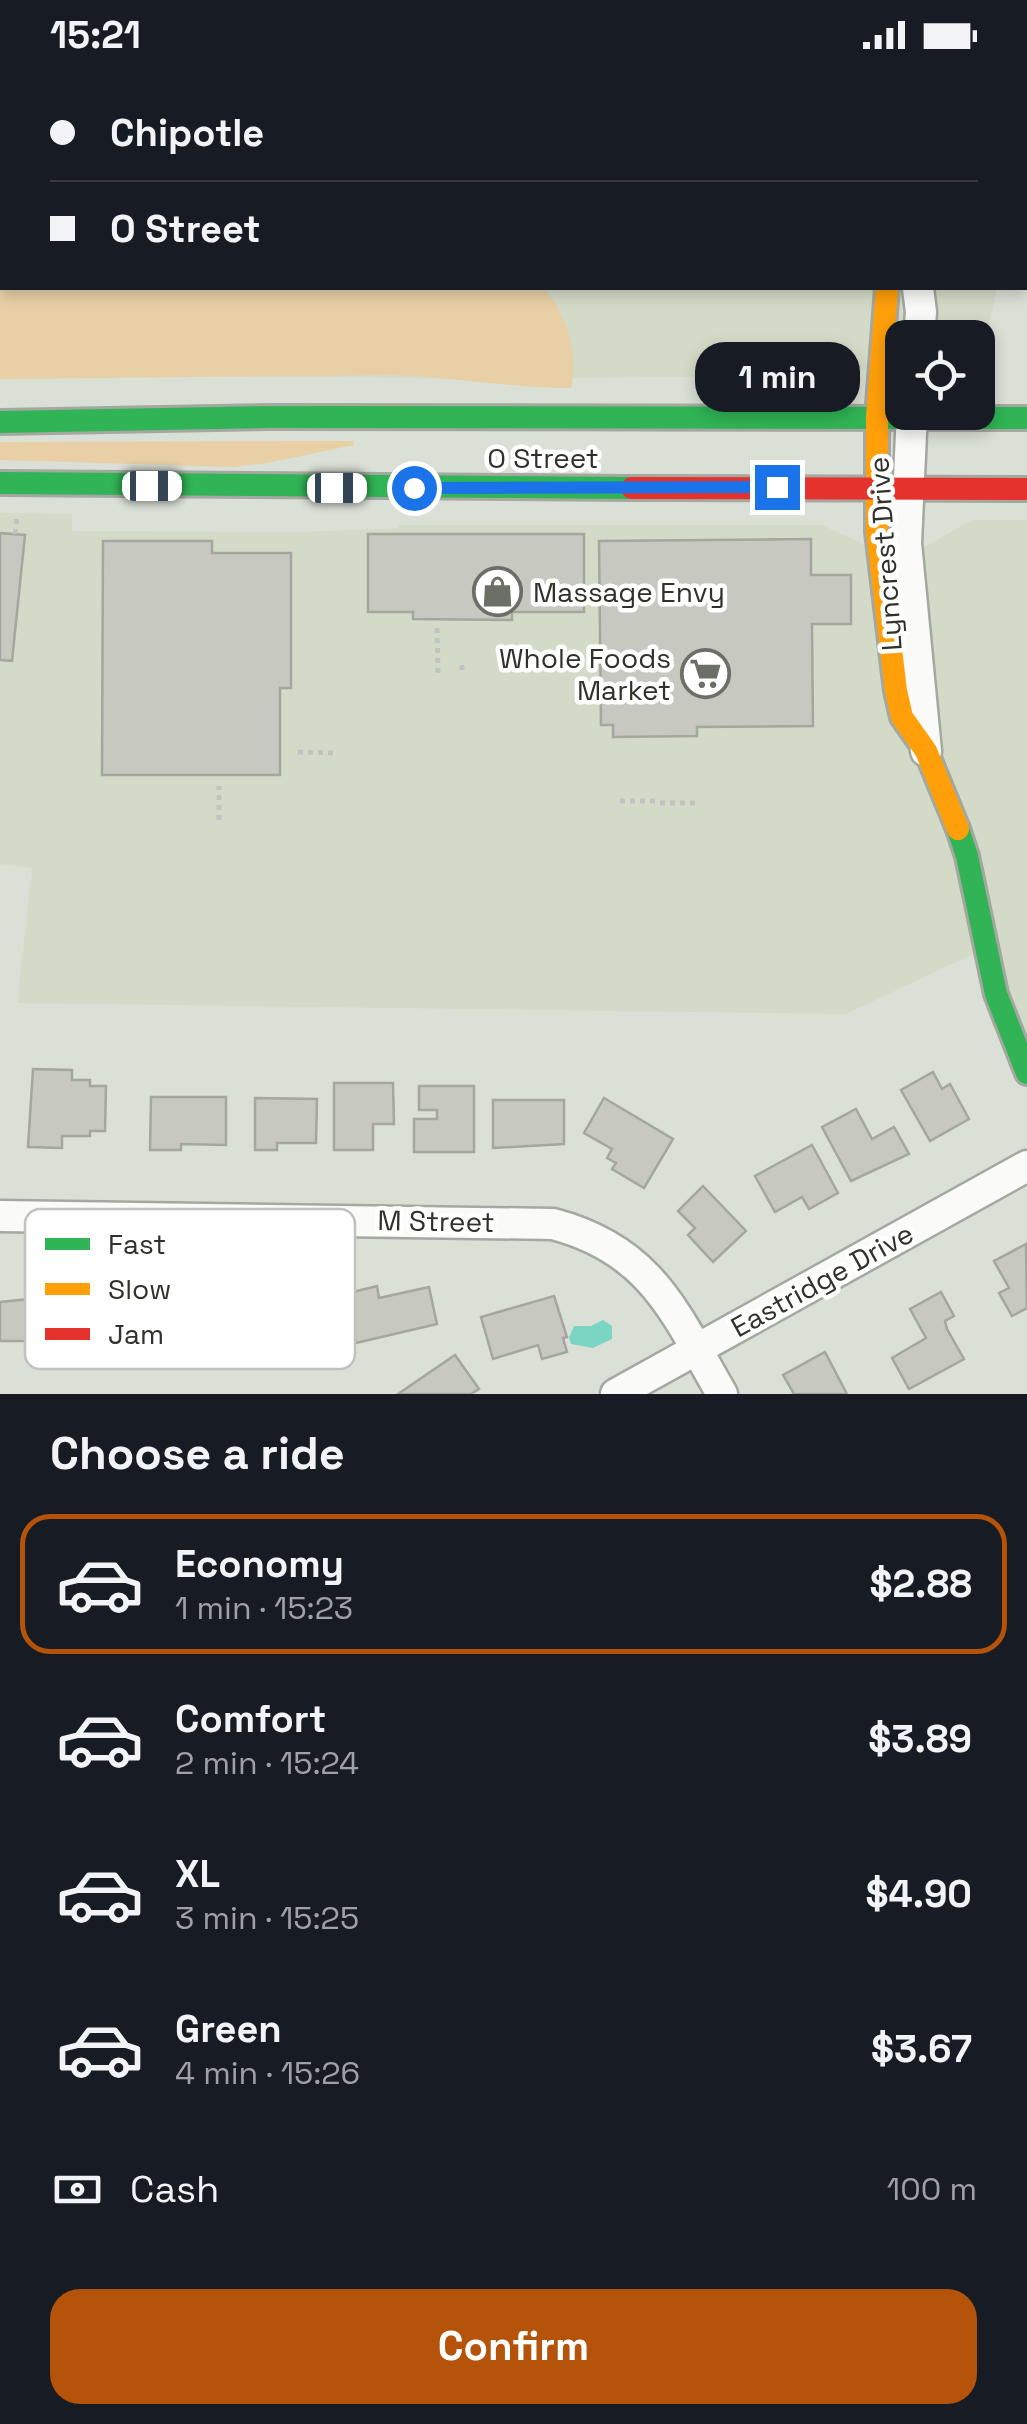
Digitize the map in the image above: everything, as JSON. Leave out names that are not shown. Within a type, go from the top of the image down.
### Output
[{"type":"main road","name":"Lyncrest Drive","points":[[886,290],[876,486],[879,551],[896,691],[902,717],[926,751],[967,856],[993,982],[1027,1073]]},
{"type":"main road","name":"O Street","points":[[0,422],[270,416],[885,417]]},
{"type":"main road","name":"O Street","points":[[995,417],[1027,418]]},
{"type":"main road","name":"O Street","points":[[0,483],[337,488],[1027,489]]},
{"type":"street","name":"Lyncrest Drive","points":[[911,430],[906,543],[926,751]]},
{"type":"street","name":"Eastridge Drive","points":[[616,1394],[1027,1166]]},
{"type":"street","name":"M Street","points":[[0,1216],[25,1216]]},
{"type":"street","name":"M Street","points":[[355,1221],[553,1224],[602,1242],[640,1268],[664,1294],[722,1394]]},
{"type":"path","points":[[15,534],[18,508]]},
{"type":"path","points":[[438,628],[438,674]]},
{"type":"path","points":[[462,665],[462,674]]},
{"type":"path","points":[[298,752],[338,752]]},
{"type":"path","points":[[218,820],[219,786]]},
{"type":"path","points":[[620,801],[700,804]]},
{"type":"shaded area","points":[[0,290],[997,290],[990,320],[885,320],[885,370],[824,369],[763,376],[510,379],[0,374]]},
{"type":"shaded area","points":[[0,290],[546,290],[569,335],[573,362],[571,388],[392,375],[0,379]]},
{"type":"shaded area","points":[[353,441],[354,445],[233,467],[0,460],[0,442]]},
{"type":"shaded area","points":[[0,513],[72,514],[72,531],[299,532],[399,525],[822,525],[879,551],[908,556],[972,520],[1027,520],[1027,1073],[984,949],[846,1014],[17,1003],[32,868],[0,864]]},
{"type":"water","points":[[603,1320],[612,1326],[612,1339],[593,1348],[571,1344],[569,1337],[574,1326],[591,1326]]},
{"type":"building","points":[[0,533],[25,535],[12,661],[0,660]]},
{"type":"building","points":[[368,534],[584,534],[584,612],[512,612],[512,620],[413,619],[413,612],[368,612]]},
{"type":"building","name":"Whole Foods Market","points":[[811,539],[811,575],[851,575],[851,624],[812,624],[813,726],[697,727],[697,736],[613,737],[613,725],[601,725],[599,541]]},
{"type":"building","points":[[103,541],[212,541],[212,553],[291,553],[291,688],[280,688],[280,775],[102,775]]},
{"type":"building","points":[[33,1069],[72,1070],[72,1080],[90,1080],[90,1086],[106,1086],[105,1131],[90,1131],[90,1136],[62,1136],[62,1148],[28,1147]]},
{"type":"building","points":[[933,1072],[942,1089],[950,1084],[969,1119],[930,1141],[901,1090]]},
{"type":"building","points":[[334,1083],[393,1083],[394,1124],[373,1124],[373,1150],[334,1150]]},
{"type":"building","points":[[419,1086],[474,1086],[474,1152],[414,1152],[414,1119],[437,1119],[437,1110],[419,1110]]},
{"type":"building","points":[[151,1097],[226,1097],[226,1145],[181,1144],[181,1150],[150,1150]]},
{"type":"building","points":[[255,1098],[317,1099],[316,1143],[277,1143],[277,1150],[255,1150]]},
{"type":"building","points":[[604,1098],[673,1139],[644,1188],[612,1169],[616,1163],[607,1158],[612,1149],[584,1133]]},
{"type":"building","points":[[493,1100],[564,1100],[564,1144],[493,1148]]},
{"type":"building","points":[[856,1109],[872,1139],[894,1127],[909,1154],[851,1181],[822,1127]]},
{"type":"building","points":[[812,1145],[838,1193],[809,1209],[802,1197],[775,1212],[755,1176]]},
{"type":"building","points":[[703,1186],[746,1231],[713,1262],[688,1235],[695,1228],[678,1211]]},
{"type":"building","points":[[1026,1244],[1027,1308],[1012,1316],[999,1293],[1009,1288],[994,1261]]},
{"type":"building","points":[[377,1286],[379,1298],[429,1287],[437,1324],[356,1343],[355,1292]]},
{"type":"building","points":[[941,1292],[954,1316],[945,1321],[947,1329],[964,1359],[909,1389],[892,1358],[926,1338],[910,1309]]},
{"type":"building","points":[[554,1296],[567,1337],[563,1338],[567,1352],[542,1359],[538,1345],[493,1359],[481,1317]]},
{"type":"building","points":[[25,1299],[25,1341],[0,1341],[0,1302]]},
{"type":"building","points":[[825,1352],[847,1394],[794,1394],[783,1375]]},
{"type":"building","points":[[455,1355],[479,1389],[471,1394],[398,1394]]},
{"type":"traffic: fast","points":[[0,422],[269,417],[1027,418]]},
{"type":"traffic: fast","points":[[0,483],[632,488]]},
{"type":"traffic: fast","points":[[958,829],[996,994],[1027,1073]]},
{"type":"traffic: slow","points":[[887,290],[877,417],[877,532],[896,691],[902,717],[926,751],[958,829]]},
{"type":"traffic: jam","points":[[632,488],[1027,489]]},
{"type":"place","name":"Massage Envy","points":[[498,592]]},
{"type":"place","name":"Whole Foods Market","points":[[706,674]]},
{"type":"route","points":[[414,488],[777,487]]}]
